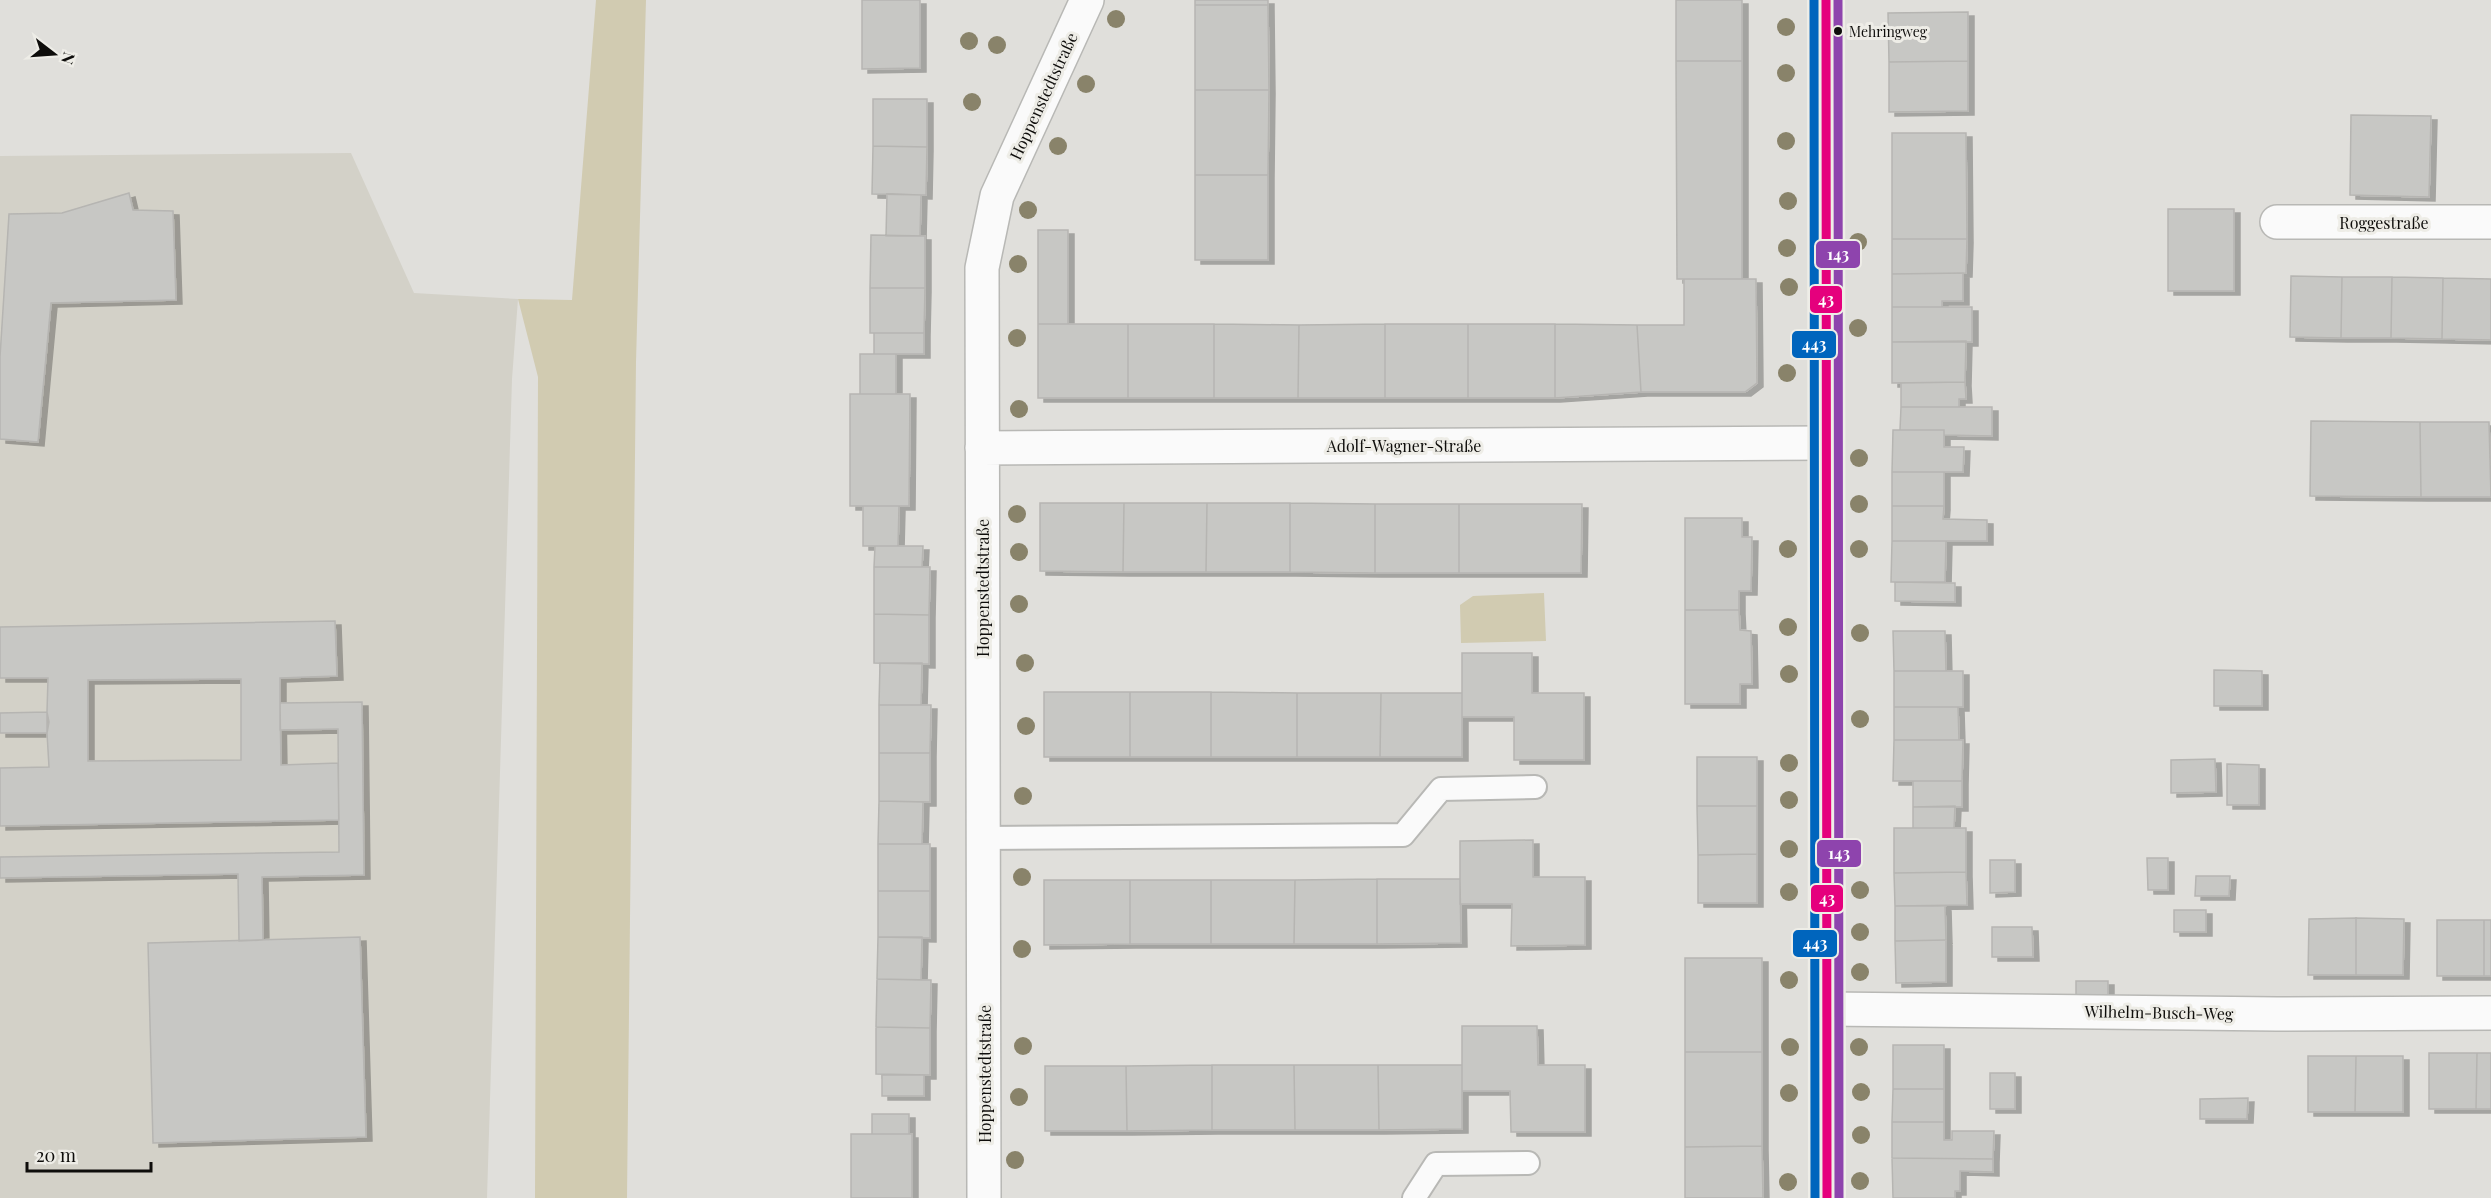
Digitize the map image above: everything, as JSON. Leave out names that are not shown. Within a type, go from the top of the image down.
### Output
[{"type":"street","name":"Hoppenstedtstraße","points":[[984,1198],[982,268],[997,196],[1087,0]]},
{"type":"street","points":[[1826,0],[1827,1198]]},
{"type":"street","name":"Roggestraße","points":[[2277,222],[2491,222]]},
{"type":"street","name":"Adolf-Wagner-Straße","points":[[982,448],[1827,443]]},
{"type":"street","name":"Wilhelm-Busch-Weg","points":[[1827,1009],[2491,1013]]},
{"type":"lane","points":[[982,838],[1403,836],[1441,789],[1535,787]]},
{"type":"lane","points":[[1414,1198],[1436,1164],[1527,1163]]},
{"type":"shaded area","points":[[596,0],[646,0],[636,362],[627,1198],[535,1198],[538,377],[518,299],[572,300]]},
{"type":"shaded area","points":[[351,153],[414,293],[518,299],[512,379],[487,1198],[0,1198],[0,156]]},
{"type":"shaded area","points":[[1544,593],[1546,641],[1461,643],[1460,605],[1473,596]]},
{"type":"building","points":[[862,0],[920,0],[920,68],[862,69]]},
{"type":"building","points":[[1195,0],[1268,0],[1268,5],[1195,5]]},
{"type":"building","points":[[1676,0],[1742,0],[1742,61],[1676,61]]},
{"type":"building","points":[[1195,5],[1268,5],[1269,90],[1195,90]]},
{"type":"building","points":[[1968,12],[1968,61],[1889,62],[1888,13]]},
{"type":"building","points":[[1676,61],[1742,61],[1742,279],[1677,279]]},
{"type":"building","points":[[1968,61],[1968,111],[1889,112],[1889,62]]},
{"type":"building","points":[[1195,90],[1269,90],[1268,175],[1195,175]]},
{"type":"building","points":[[873,99],[927,99],[927,147],[873,146]]},
{"type":"building","points":[[2351,115],[2431,116],[2429,197],[2350,195]]},
{"type":"building","points":[[1892,133],[1966,133],[1967,239],[1892,239]]},
{"type":"building","points":[[873,146],[927,147],[926,195],[872,194]]},
{"type":"building","points":[[1195,175],[1268,175],[1268,260],[1195,260]]},
{"type":"building","points":[[129,193],[133,210],[173,211],[176,300],[51,303],[38,442],[0,439],[0,357],[9,214],[62,213]]},
{"type":"building","points":[[887,194],[921,195],[920,236],[886,236]]},
{"type":"building","points":[[2168,209],[2234,209],[2234,291],[2168,291]]},
{"type":"building","points":[[1038,230],[1068,230],[1068,324],[1038,324]]},
{"type":"building","points":[[871,235],[925,236],[925,288],[870,288]]},
{"type":"building","points":[[1892,239],[1967,239],[1966,273],[1892,274]]},
{"type":"building","points":[[1963,273],[1963,301],[1942,301],[1942,307],[1892,307],[1892,274]]},
{"type":"building","points":[[2291,276],[2342,277],[2341,338],[2290,337]]},
{"type":"building","points":[[2342,277],[2392,277],[2391,338],[2341,338]]},
{"type":"building","points":[[2392,277],[2443,278],[2442,339],[2391,338]]},
{"type":"building","points":[[2443,278],[2491,279],[2491,340],[2442,339]]},
{"type":"building","points":[[1684,279],[1756,279],[1757,383],[1745,392],[1641,392],[1637,325],[1684,325]]},
{"type":"building","points":[[870,288],[925,288],[924,333],[870,333]]},
{"type":"building","points":[[1892,307],[1972,307],[1972,342],[1892,342]]},
{"type":"building","points":[[1038,324],[1128,324],[1128,398],[1038,398]]},
{"type":"building","points":[[1128,324],[1214,324],[1214,398],[1128,398]]},
{"type":"building","points":[[1214,324],[1299,325],[1298,398],[1214,398]]},
{"type":"building","points":[[1385,324],[1468,324],[1468,398],[1385,398]]},
{"type":"building","points":[[1385,324],[1385,398],[1298,398],[1299,325]]},
{"type":"building","points":[[1468,324],[1555,324],[1555,398],[1468,398]]},
{"type":"building","points":[[1555,324],[1637,325],[1641,392],[1555,398]]},
{"type":"building","points":[[874,333],[924,333],[924,354],[874,354]]},
{"type":"building","points":[[1966,341],[1965,382],[1892,383],[1892,342]]},
{"type":"building","points":[[860,354],[896,354],[896,394],[860,394]]},
{"type":"building","points":[[1965,382],[1966,399],[1959,399],[1959,407],[1901,407],[1901,383]]},
{"type":"building","points":[[850,394],[910,394],[909,506],[850,506]]},
{"type":"building","points":[[1901,407],[1992,407],[1992,436],[1944,435],[1944,430],[1900,430]]},
{"type":"building","points":[[2311,421],[2420,422],[2421,497],[2310,496]]},
{"type":"building","points":[[2420,422],[2489,422],[2491,497],[2421,497]]},
{"type":"building","points":[[1893,430],[1944,430],[1944,447],[1964,447],[1963,472],[1892,472]]},
{"type":"building","points":[[1892,472],[1944,472],[1944,506],[1892,506]]},
{"type":"building","points":[[1040,503],[1124,503],[1123,572],[1040,571]]},
{"type":"building","points":[[1124,503],[1207,503],[1206,572],[1123,572]]},
{"type":"building","points":[[1207,503],[1290,503],[1290,572],[1206,572]]},
{"type":"building","points":[[1290,503],[1375,504],[1375,573],[1290,572]]},
{"type":"building","points":[[1375,504],[1459,504],[1459,573],[1375,573]]},
{"type":"building","points":[[1459,504],[1582,504],[1581,573],[1459,573]]},
{"type":"building","points":[[863,506],[899,506],[898,546],[863,546]]},
{"type":"building","points":[[1892,506],[1944,506],[1943,519],[1987,520],[1987,541],[1892,541]]},
{"type":"building","points":[[1685,518],[1742,518],[1742,537],[1752,537],[1751,591],[1739,591],[1739,610],[1685,610]]},
{"type":"building","points":[[1892,541],[1946,541],[1945,582],[1891,582]]},
{"type":"building","points":[[875,546],[923,546],[922,567],[874,567]]},
{"type":"building","points":[[874,567],[930,567],[929,615],[874,614]]},
{"type":"building","points":[[1895,582],[1955,583],[1955,602],[1895,601]]},
{"type":"building","points":[[1685,610],[1739,610],[1740,630],[1751,631],[1752,684],[1740,684],[1740,704],[1685,704]]},
{"type":"building","points":[[874,614],[929,615],[929,664],[874,663]]},
{"type":"building","points":[[335,621],[337,676],[280,678],[281,765],[338,763],[339,820],[0,826],[0,768],[49,767],[47,733],[49,722],[48,678],[0,678],[0,627]],"holes":[[[241,679],[241,760],[88,761],[88,680]]]},
{"type":"building","points":[[1893,631],[1945,631],[1946,671],[1894,671]]},
{"type":"building","points":[[1462,653],[1532,653],[1532,693],[1584,693],[1584,760],[1514,760],[1514,717],[1462,717]]},
{"type":"building","points":[[880,663],[922,663],[921,705],[879,705]]},
{"type":"building","points":[[2214,670],[2262,671],[2262,706],[2214,706]]},
{"type":"building","points":[[1894,671],[1963,671],[1963,707],[1894,707]]},
{"type":"building","points":[[1044,692],[1130,692],[1130,757],[1044,757]]},
{"type":"building","points":[[1130,692],[1211,692],[1211,757],[1130,757]]},
{"type":"building","points":[[1211,692],[1297,693],[1297,757],[1211,757]]},
{"type":"building","points":[[1297,693],[1381,693],[1380,757],[1297,757]]},
{"type":"building","points":[[1381,693],[1462,693],[1462,757],[1380,757]]},
{"type":"building","points":[[362,702],[364,875],[262,877],[263,940],[239,941],[238,874],[0,878],[0,857],[339,852],[338,729],[280,730],[280,703]]},
{"type":"building","points":[[879,705],[931,705],[930,753],[879,753]]},
{"type":"building","points":[[1894,707],[1958,707],[1959,740],[1894,740]]},
{"type":"building","points":[[47,712],[47,733],[0,733],[0,713]]},
{"type":"building","points":[[1894,740],[1963,740],[1962,781],[1893,781]]},
{"type":"building","points":[[879,753],[930,753],[930,802],[879,801]]},
{"type":"building","points":[[1697,757],[1757,757],[1757,806],[1697,806]]},
{"type":"building","points":[[2215,759],[2216,792],[2171,793],[2171,760]]},
{"type":"building","points":[[2227,764],[2259,765],[2259,805],[2227,805]]},
{"type":"building","points":[[1913,781],[1962,781],[1962,807],[1913,807]]},
{"type":"building","points":[[879,801],[923,802],[922,844],[878,844]]},
{"type":"building","points":[[1697,806],[1757,806],[1757,854],[1698,855]]},
{"type":"building","points":[[1955,806],[1954,828],[1913,828],[1913,807]]},
{"type":"building","points":[[1894,828],[1966,828],[1966,872],[1894,873]]},
{"type":"building","points":[[1533,840],[1533,877],[1585,877],[1585,945],[1511,946],[1512,904],[1460,904],[1460,841]]},
{"type":"building","points":[[878,844],[930,844],[930,891],[878,891]]},
{"type":"building","points":[[1757,854],[1757,903],[1698,903],[1698,855]]},
{"type":"building","points":[[2147,858],[2168,858],[2168,890],[2148,890]]},
{"type":"building","points":[[1990,860],[2015,860],[2015,892],[1990,893]]},
{"type":"building","points":[[1966,872],[1967,905],[1895,906],[1894,873]]},
{"type":"building","points":[[2196,876],[2230,876],[2229,896],[2195,896]]},
{"type":"building","points":[[1377,879],[1377,944],[1294,944],[1295,880]]},
{"type":"building","points":[[1377,879],[1460,879],[1461,943],[1377,944]]},
{"type":"building","points":[[1044,880],[1130,880],[1130,944],[1044,945]]},
{"type":"building","points":[[1130,880],[1211,880],[1211,944],[1130,944]]},
{"type":"building","points":[[1211,880],[1295,880],[1294,944],[1211,944]]},
{"type":"building","points":[[878,891],[930,891],[930,938],[878,937]]},
{"type":"building","points":[[1895,906],[1945,906],[1946,940],[1895,941]]},
{"type":"building","points":[[2174,910],[2206,910],[2206,932],[2174,932]]},
{"type":"building","points":[[2356,918],[2356,975],[2308,975],[2309,919]]},
{"type":"building","points":[[2356,918],[2404,919],[2403,975],[2356,975]]},
{"type":"building","points":[[2437,920],[2484,920],[2484,976],[2437,976]]},
{"type":"building","points":[[2484,920],[2491,920],[2491,976],[2484,976]]},
{"type":"building","points":[[1992,927],[2032,927],[2033,957],[1992,957]]},
{"type":"building","points":[[360,937],[366,1137],[153,1143],[148,943]]},
{"type":"building","points":[[878,937],[922,937],[921,980],[877,979]]},
{"type":"building","points":[[1946,940],[1946,982],[1896,983],[1895,941]]},
{"type":"building","points":[[1685,958],[1762,958],[1762,1052],[1685,1052]]},
{"type":"building","points":[[877,979],[931,980],[930,1028],[876,1027]]},
{"type":"building","points":[[2076,981],[2108,981],[2108,996],[2076,996]]},
{"type":"building","points":[[1462,1026],[1537,1026],[1538,1065],[1585,1065],[1585,1132],[1511,1132],[1510,1091],[1462,1091]]},
{"type":"building","points":[[876,1027],[930,1028],[930,1075],[876,1074]]},
{"type":"building","points":[[1893,1045],[1944,1045],[1944,1089],[1893,1089]]},
{"type":"building","points":[[1685,1052],[1762,1052],[1762,1146],[1685,1147]]},
{"type":"building","points":[[2429,1053],[2477,1053],[2476,1109],[2429,1109]]},
{"type":"building","points":[[2477,1053],[2491,1053],[2491,1109],[2476,1109]]},
{"type":"building","points":[[2308,1056],[2356,1056],[2355,1112],[2308,1112]]},
{"type":"building","points":[[2356,1056],[2403,1056],[2403,1112],[2355,1112]]},
{"type":"building","points":[[1212,1065],[1294,1065],[1295,1130],[1212,1130]]},
{"type":"building","points":[[1212,1065],[1212,1130],[1127,1131],[1126,1066]]},
{"type":"building","points":[[1294,1065],[1378,1065],[1379,1130],[1295,1130]]},
{"type":"building","points":[[1378,1065],[1462,1065],[1462,1129],[1379,1130]]},
{"type":"building","points":[[1045,1066],[1126,1066],[1127,1131],[1045,1131]]},
{"type":"building","points":[[1990,1073],[2015,1073],[2015,1109],[1990,1109]]},
{"type":"building","points":[[882,1075],[924,1075],[924,1096],[882,1096]]},
{"type":"building","points":[[1893,1089],[1944,1089],[1944,1122],[1892,1122]]},
{"type":"building","points":[[2248,1098],[2247,1119],[2200,1119],[2200,1099]]},
{"type":"building","points":[[872,1114],[909,1114],[909,1134],[872,1134]]},
{"type":"building","points":[[1892,1122],[1944,1122],[1944,1140],[1952,1140],[1952,1131],[1994,1131],[1993,1159],[1892,1158]]},
{"type":"building","points":[[851,1134],[912,1134],[912,1198],[851,1198]]},
{"type":"building","points":[[1762,1146],[1763,1198],[1685,1198],[1685,1147]]},
{"type":"building","points":[[1892,1158],[1993,1159],[1993,1172],[1960,1171],[1960,1191],[1955,1191],[1955,1198],[1893,1198]]},
{"type":"transit line","name":"443","points":[[1814,0],[1815,1198]]},
{"type":"transit line","name":"43","points":[[1826,0],[1827,1198]]},
{"type":"transit line","name":"143","points":[[1838,0],[1839,1198]]},
{"type":"place","name":"Mehringweg","points":[[1838,31]]}]
